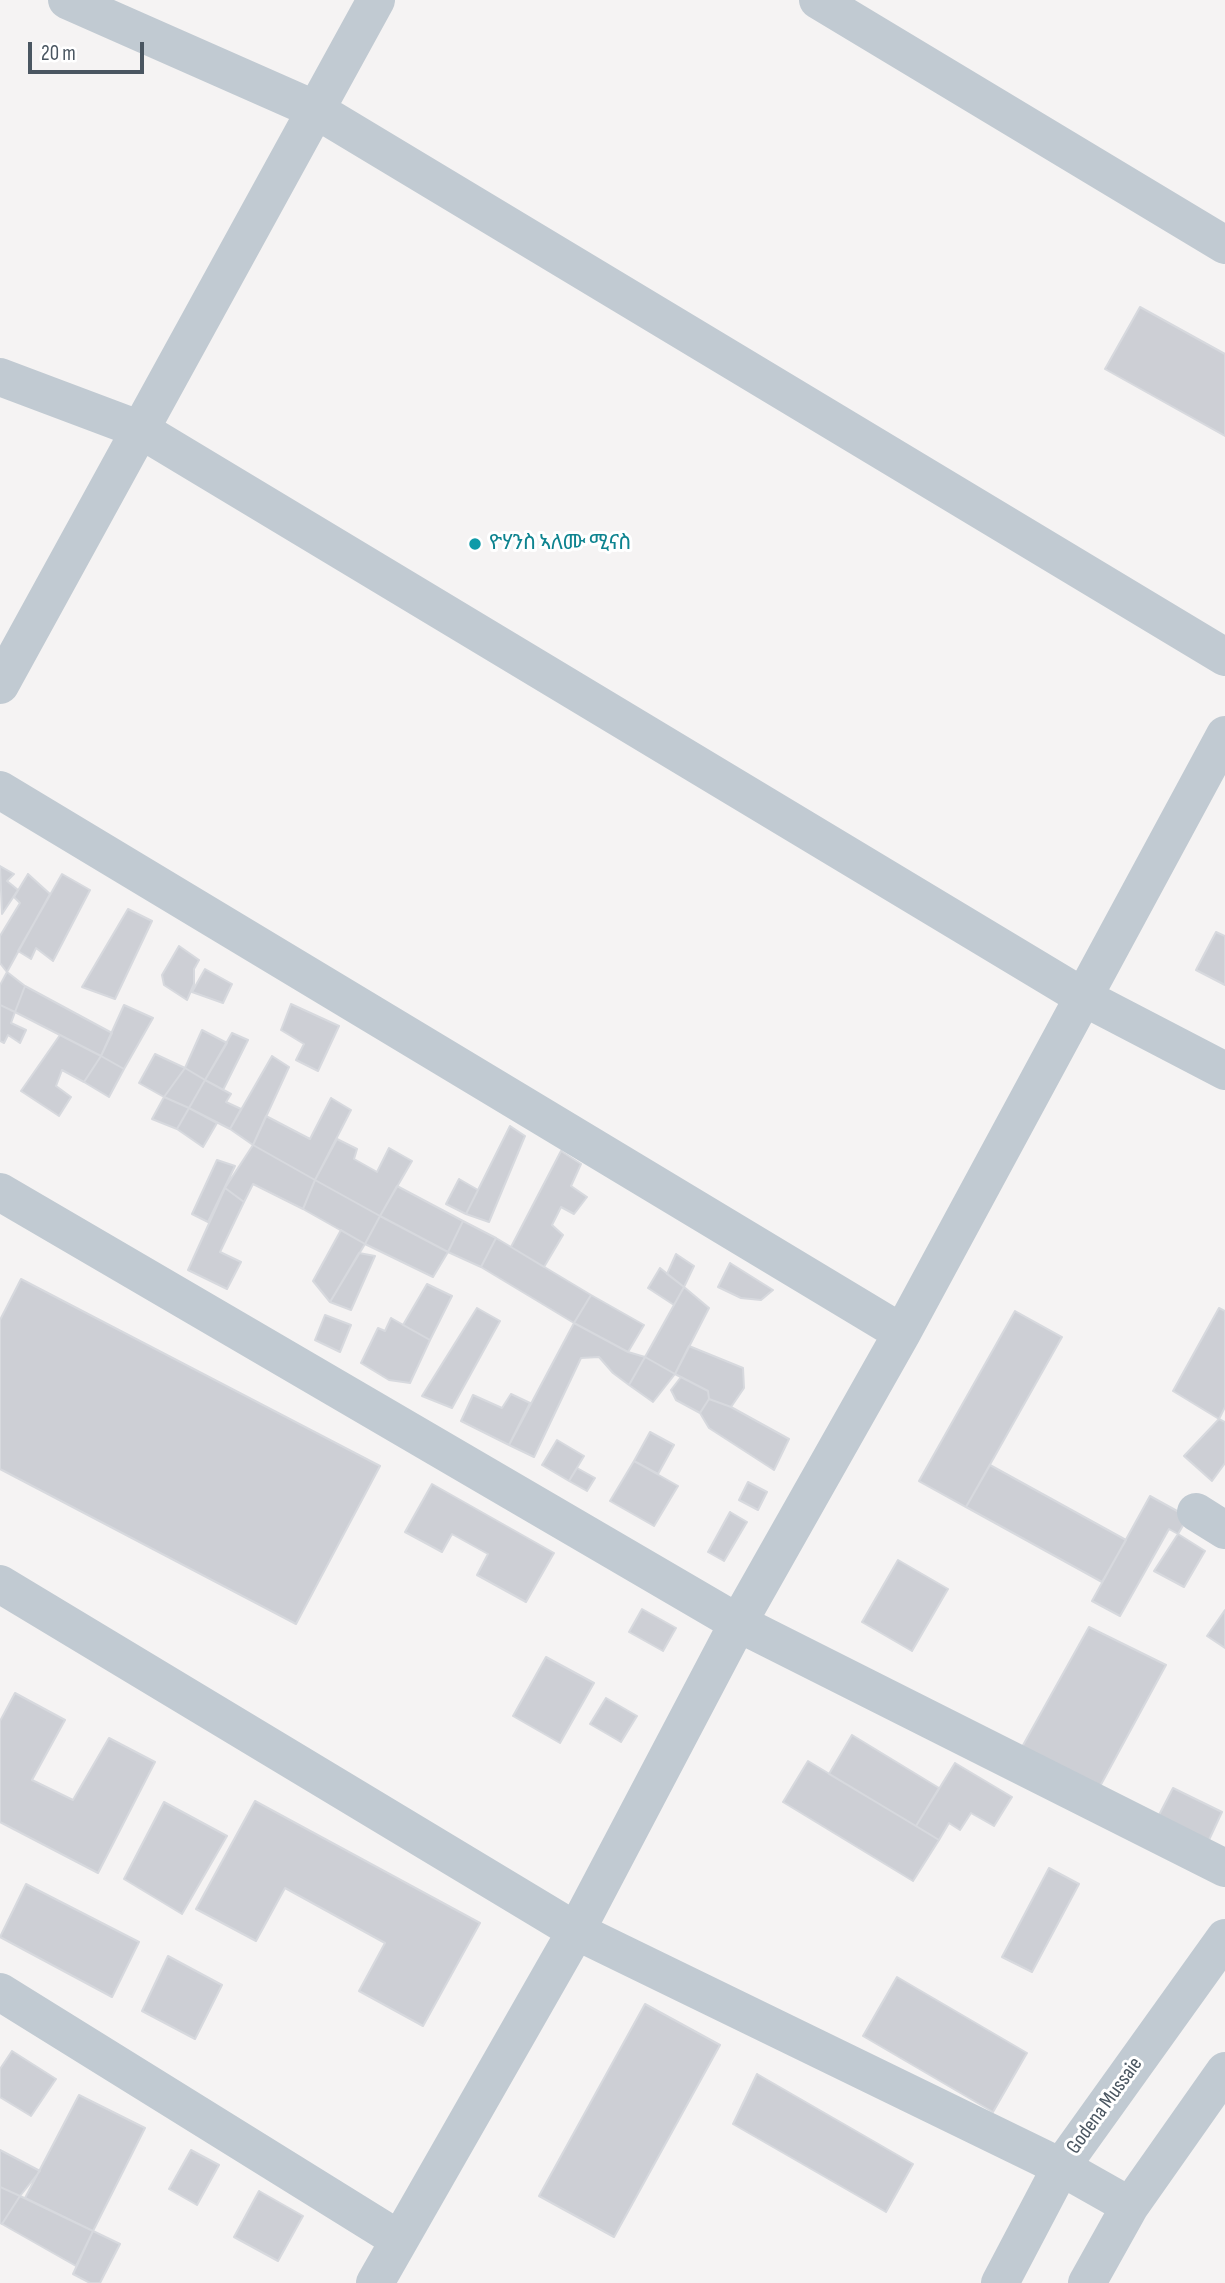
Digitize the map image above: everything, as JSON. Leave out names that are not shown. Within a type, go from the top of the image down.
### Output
[{"type":"street","points":[[67,0],[316,110],[1225,657]]},
{"type":"street","points":[[0,685],[376,0]]},
{"type":"street","points":[[818,0],[1225,245]]},
{"type":"street","points":[[0,377],[141,430],[1085,998],[1225,1071]]},
{"type":"street","points":[[375,2283],[576,1931],[738,1623],[902,1334],[1225,735]]},
{"type":"street","points":[[0,790],[902,1334]]},
{"type":"street","points":[[0,1192],[738,1623],[1225,1868]]},
{"type":"street","points":[[0,1584],[576,1931],[1061,2167],[1130,2206]]},
{"type":"street","name":"Godena Mussaie","points":[[1000,2283],[1061,2167],[1225,1938]]},
{"type":"street","points":[[0,1992],[398,2239]]},
{"type":"street","points":[[1087,2283],[1130,2206],[1225,2071]]},
{"type":"building","points":[[1140,307],[1225,354],[1225,436],[1105,369]]},
{"type":"building","points":[[0,866],[14,874],[7,881],[18,890],[2,914]]},
{"type":"building","points":[[28,874],[50,894],[7,972],[0,963],[0,936],[20,903],[14,897]]},
{"type":"building","points":[[62,874],[90,890],[53,961],[36,948],[31,959],[18,951]]},
{"type":"building","points":[[128,909],[152,921],[115,999],[82,987]]},
{"type":"building","points":[[1216,932],[1225,936],[1225,985],[1196,970]]},
{"type":"building","points":[[179,946],[199,960],[194,969],[194,984],[187,1000],[164,985],[162,975]]},
{"type":"building","points":[[205,969],[232,984],[223,1003],[192,992]]},
{"type":"building","points":[[7,972],[25,986],[15,1012],[0,1005],[0,985]]},
{"type":"building","points":[[25,986],[112,1033],[101,1056],[15,1012]]},
{"type":"building","points":[[291,1004],[339,1026],[318,1071],[296,1060],[304,1044],[281,1030]]},
{"type":"building","points":[[0,1005],[15,1012],[11,1023],[26,1030],[20,1043],[8,1035],[4,1043],[0,1041]]},
{"type":"building","points":[[124,1005],[153,1018],[124,1069],[101,1056]]},
{"type":"building","points":[[202,1030],[227,1043],[205,1080],[185,1068]]},
{"type":"building","points":[[232,1033],[248,1040],[223,1090],[205,1080]]},
{"type":"building","points":[[60,1035],[101,1056],[84,1082],[62,1070],[56,1086],[71,1097],[59,1116],[21,1091]]},
{"type":"building","points":[[155,1054],[185,1068],[164,1097],[139,1083]]},
{"type":"building","points":[[101,1056],[124,1069],[109,1097],[84,1082]]},
{"type":"building","points":[[272,1056],[289,1067],[253,1145],[230,1129]]},
{"type":"building","points":[[185,1068],[205,1080],[189,1108],[164,1097]]},
{"type":"building","points":[[205,1080],[231,1094],[226,1102],[241,1109],[230,1129],[189,1108]]},
{"type":"building","points":[[164,1097],[189,1108],[177,1129],[152,1119]]},
{"type":"building","points":[[331,1098],[351,1110],[315,1180],[253,1145],[266,1116],[310,1139]]},
{"type":"building","points":[[189,1108],[217,1123],[203,1147],[177,1129]]},
{"type":"building","points":[[510,1126],[525,1136],[489,1222],[466,1214]]},
{"type":"building","points":[[337,1139],[357,1149],[354,1159],[377,1172],[389,1148],[412,1161],[380,1216],[315,1180]]},
{"type":"building","points":[[253,1145],[315,1180],[303,1209],[253,1184],[244,1202],[225,1188]]},
{"type":"building","points":[[561,1151],[581,1164],[571,1186],[587,1197],[574,1214],[561,1207],[552,1225],[563,1235],[544,1267],[511,1247]]},
{"type":"building","points":[[217,1160],[235,1166],[208,1222],[192,1214]]},
{"type":"building","points":[[459,1179],[478,1190],[466,1214],[446,1204]]},
{"type":"building","points":[[315,1180],[380,1216],[365,1244],[303,1209]]},
{"type":"building","points":[[397,1186],[463,1221],[448,1252],[380,1216]]},
{"type":"building","points":[[225,1188],[244,1202],[220,1252],[241,1262],[227,1289],[188,1270]]},
{"type":"building","points":[[380,1216],[448,1252],[433,1277],[365,1244]]},
{"type":"building","points":[[463,1221],[496,1238],[481,1267],[448,1252]]},
{"type":"building","points":[[341,1230],[365,1244],[330,1302],[313,1281]]},
{"type":"building","points":[[496,1238],[591,1295],[574,1323],[481,1267]]},
{"type":"building","points":[[359,1253],[375,1256],[351,1310],[330,1302]]},
{"type":"building","points":[[676,1254],[694,1266],[684,1287],[667,1274]]},
{"type":"building","points":[[730,1263],[773,1290],[761,1300],[741,1298],[718,1287]]},
{"type":"building","points":[[660,1268],[684,1287],[674,1305],[648,1288]]},
{"type":"building","points":[[21,1279],[380,1466],[296,1624],[0,1469],[0,1320]]},
{"type":"building","points":[[427,1284],[452,1296],[430,1340],[403,1325]]},
{"type":"building","points":[[684,1287],[709,1308],[675,1374],[645,1357]]},
{"type":"building","points":[[591,1295],[644,1325],[628,1352],[574,1323]]},
{"type":"building","points":[[477,1308],[500,1321],[452,1408],[422,1396]]},
{"type":"building","points":[[1219,1308],[1225,1311],[1225,1407],[1219,1419],[1173,1391]]},
{"type":"building","points":[[1015,1311],[1062,1337],[966,1507],[919,1481]]},
{"type":"building","points":[[325,1315],[351,1325],[340,1352],[315,1340]]},
{"type":"building","points":[[391,1318],[430,1340],[410,1383],[389,1380],[361,1363],[378,1328],[385,1331]]},
{"type":"building","points":[[574,1323],[628,1352],[645,1357],[629,1385],[613,1373],[599,1357],[581,1358],[534,1457],[509,1445]]},
{"type":"building","points":[[689,1346],[743,1368],[744,1388],[731,1407],[709,1399],[708,1391],[675,1374]]},
{"type":"building","points":[[645,1357],[675,1374],[653,1402],[629,1385]]},
{"type":"building","points":[[681,1377],[708,1391],[709,1399],[700,1413],[676,1400],[671,1390]]},
{"type":"building","points":[[511,1394],[530,1403],[509,1445],[461,1421],[473,1395],[502,1408]]},
{"type":"building","points":[[709,1399],[731,1407],[789,1439],[774,1470],[709,1428],[700,1413]]},
{"type":"building","points":[[1219,1419],[1225,1422],[1225,1463],[1212,1481],[1184,1456]]},
{"type":"building","points":[[650,1432],[674,1445],[658,1474],[634,1461]]},
{"type":"building","points":[[557,1440],[584,1456],[569,1481],[542,1465]]},
{"type":"building","points":[[634,1461],[678,1486],[654,1526],[610,1501]]},
{"type":"building","points":[[990,1465],[1126,1540],[1102,1582],[966,1507]]},
{"type":"building","points":[[577,1468],[595,1478],[587,1491],[569,1481]]},
{"type":"building","points":[[748,1482],[767,1492],[758,1510],[739,1500]]},
{"type":"building","points":[[432,1484],[554,1553],[526,1602],[477,1575],[488,1554],[452,1534],[442,1552],[405,1532]]},
{"type":"building","points":[[1150,1496],[1188,1517],[1178,1534],[1169,1529],[1120,1616],[1092,1601]]},
{"type":"building","points":[[730,1512],[747,1522],[724,1561],[708,1552]]},
{"type":"building","points":[[1178,1534],[1205,1551],[1184,1587],[1154,1571]]},
{"type":"building","points":[[898,1560],[948,1589],[912,1651],[862,1622]]},
{"type":"building","points":[[642,1609],[676,1628],[663,1651],[629,1632]]},
{"type":"building","points":[[1225,1610],[1225,1648],[1207,1636]]},
{"type":"building","points":[[1089,1627],[1166,1665],[1098,1790],[1022,1747]]},
{"type":"building","points":[[546,1657],[594,1683],[560,1743],[513,1716]]},
{"type":"building","points":[[15,1693],[65,1720],[32,1780],[73,1800],[109,1738],[155,1762],[98,1873],[0,1822],[0,1721]]},
{"type":"building","points":[[606,1698],[637,1716],[621,1742],[590,1724]]},
{"type":"building","points":[[852,1735],[939,1788],[916,1826],[829,1774]]},
{"type":"building","points":[[808,1761],[939,1840],[913,1881],[783,1802]]},
{"type":"building","points":[[955,1763],[1012,1797],[994,1826],[971,1813],[960,1830],[949,1823],[939,1840],[916,1826]]},
{"type":"building","points":[[1173,1788],[1222,1812],[1208,1842],[1158,1817]]},
{"type":"building","points":[[255,1801],[480,1923],[423,2026],[359,1991],[385,1943],[285,1888],[256,1941],[196,1909]]},
{"type":"building","points":[[164,1802],[227,1836],[182,1914],[124,1879]]},
{"type":"building","points":[[1049,1868],[1079,1884],[1032,1972],[1002,1957]]},
{"type":"building","points":[[26,1884],[139,1942],[112,1997],[0,1937]]},
{"type":"building","points":[[168,1956],[222,1985],[195,2039],[142,2011]]},
{"type":"building","points":[[897,1977],[1027,2053],[993,2112],[863,2036]]},
{"type":"building","points":[[645,2004],[720,2045],[614,2237],[539,2196]]},
{"type":"building","points":[[12,2051],[56,2079],[31,2116],[0,2097],[0,2069]]},
{"type":"building","points":[[757,2074],[913,2164],[886,2212],[733,2124]]},
{"type":"building","points":[[79,2095],[145,2128],[93,2231],[25,2198]]},
{"type":"building","points":[[0,2150],[40,2171],[20,2196],[0,2187]]},
{"type":"building","points":[[191,2150],[219,2165],[197,2205],[169,2189]]},
{"type":"building","points":[[0,2187],[20,2196],[2,2224],[0,2223]]},
{"type":"building","points":[[259,2191],[303,2216],[278,2261],[234,2237]]},
{"type":"building","points":[[20,2196],[93,2231],[76,2266],[2,2224]]},
{"type":"building","points":[[93,2231],[120,2244],[100,2283],[90,2283],[73,2274]]},
{"type":"place","name":"ዮሃንስ ኣለሙ ሚናስ","points":[[475,544]]}]
